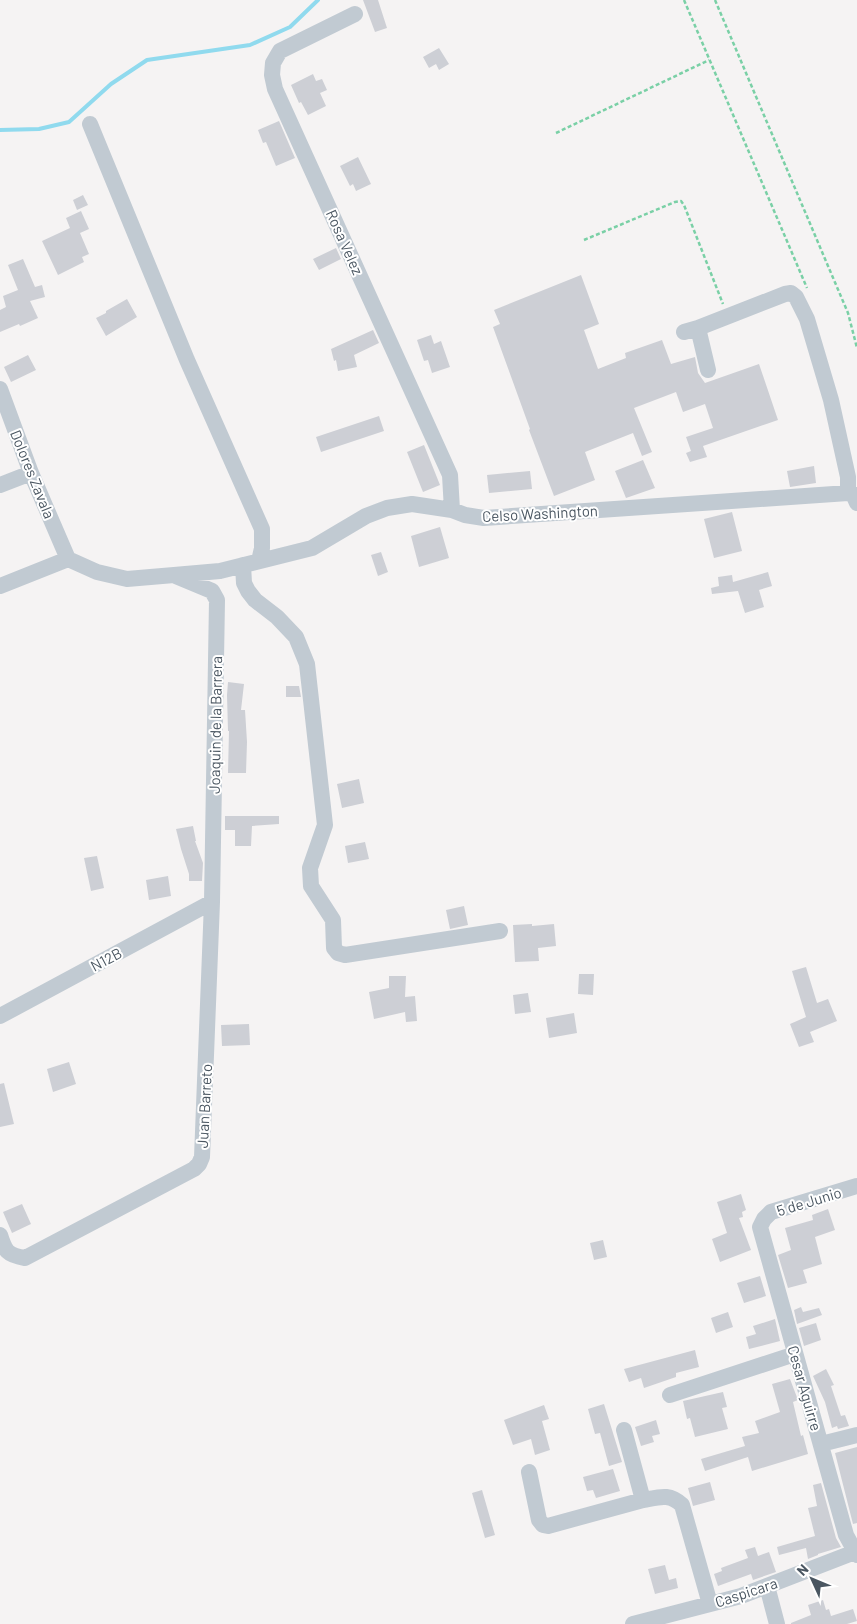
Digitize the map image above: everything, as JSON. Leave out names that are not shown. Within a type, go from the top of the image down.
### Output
[{"type":"street","name":"Rosa Velez","points":[[355,14],[280,51],[274,63],[272,76],[275,89],[450,475],[452,510]]},
{"type":"street","points":[[90,124],[188,360],[262,529],[262,548],[250,563],[244,583],[255,600],[277,617],[296,637],[307,664],[324,825],[310,868],[311,886],[333,920],[334,948],[338,953],[345,954],[500,931]]},
{"type":"street","points":[[708,370],[691,330],[786,294],[791,293],[796,297],[807,319],[831,400],[852,498]]},
{"type":"street","name":"Dolores Zavala","points":[[0,389],[31,473],[68,559]]},
{"type":"street","points":[[0,485],[31,473]]},
{"type":"street","name":"Celso Washington","points":[[68,559],[97,572],[127,579],[220,570],[312,548],[366,516],[387,508],[412,504],[452,510],[465,515],[484,518],[852,498]]},
{"type":"street","points":[[0,586],[68,559]]},
{"type":"street","name":"Joaquin de la Barrera","points":[[174,575],[212,591],[217,600],[212,902]]},
{"type":"street","name":"N12B","points":[[0,1016],[212,902]]},
{"type":"street","name":"Juan Barreto","points":[[0,1235],[4,1248],[12,1256],[25,1258],[194,1169],[199,1164],[202,1157],[212,902]]},
{"type":"street","name":"5 de Junio","points":[[764,1219],[771,1212],[857,1186]]},
{"type":"street","name":"Cesar Aguirre","points":[[764,1219],[760,1227],[846,1535],[856,1553]]},
{"type":"street","points":[[670,1395],[795,1354]]},
{"type":"street","points":[[624,1430],[643,1500]]},
{"type":"street","points":[[821,1444],[857,1435]]},
{"type":"street","points":[[529,1472],[539,1520],[548,1526],[643,1500],[669,1496],[675,1499],[682,1505],[710,1604]]},
{"type":"street","name":"Caspicara","points":[[633,1624],[741,1596],[856,1553]]},
{"type":"street","points":[[767,1586],[777,1624]]},
{"type":"path","points":[[684,0],[808,293]]},
{"type":"path","points":[[715,0],[848,313],[857,348]]},
{"type":"path","points":[[556,132],[709,60]]},
{"type":"path","points":[[584,240],[681,201],[728,316]]},
{"type":"building","points":[[363,0],[378,0],[387,28],[375,32]]},
{"type":"building","points":[[439,48],[449,64],[439,70],[436,64],[429,68],[423,57]]},
{"type":"building","points":[[313,74],[316,81],[322,79],[327,90],[320,93],[326,106],[308,115],[301,102],[299,103],[291,85]]},
{"type":"building","points":[[279,121],[295,158],[276,166],[266,142],[263,143],[258,130]]},
{"type":"building","points":[[358,157],[371,184],[356,191],[353,184],[350,186],[340,166]]},
{"type":"building","points":[[83,195],[88,205],[77,210],[73,200]]},
{"type":"building","points":[[81,211],[89,229],[80,233],[89,254],[82,257],[84,262],[58,275],[42,241],[70,228],[66,218]]},
{"type":"building","points":[[336,248],[341,259],[319,270],[313,259]]},
{"type":"building","points":[[23,259],[35,287],[42,285],[45,297],[30,301],[38,318],[0,332],[0,310],[6,307],[3,296],[18,290],[8,265]]},
{"type":"building","points":[[581,275],[599,324],[584,330],[598,369],[626,358],[625,353],[662,340],[671,364],[695,357],[698,373],[705,383],[759,364],[778,420],[703,446],[707,457],[690,462],[686,453],[691,451],[686,437],[713,428],[705,404],[683,412],[676,392],[634,408],[652,452],[642,456],[633,433],[585,452],[595,480],[554,496],[493,327],[500,324],[494,310]]},
{"type":"building","points":[[127,299],[137,317],[106,336],[96,318]]},
{"type":"building","points":[[373,330],[379,343],[354,355],[357,367],[338,371],[331,349]]},
{"type":"building","points":[[431,335],[434,344],[441,341],[450,367],[432,373],[428,360],[424,361],[417,340]]},
{"type":"building","points":[[28,355],[36,370],[11,382],[4,367]]},
{"type":"building","points":[[379,416],[384,431],[321,452],[316,437]]},
{"type":"building","points":[[424,445],[440,485],[423,492],[407,452]]},
{"type":"building","points":[[643,460],[655,488],[626,498],[615,471]]},
{"type":"building","points":[[814,466],[816,483],[790,487],[787,471]]},
{"type":"building","points":[[530,471],[532,489],[489,493],[487,475]]},
{"type":"building","points":[[732,512],[742,551],[714,558],[704,519]]},
{"type":"building","points":[[440,527],[449,558],[419,567],[411,536]]},
{"type":"building","points":[[381,552],[388,572],[378,576],[371,555]]},
{"type":"building","points":[[768,572],[772,586],[759,590],[764,607],[745,613],[738,591],[712,594],[711,588],[719,586],[718,577],[732,575],[733,582]]},
{"type":"building","points":[[228,682],[244,684],[241,710],[245,710],[246,773],[228,773]]},
{"type":"building","points":[[286,686],[299,686],[301,697],[286,697]]},
{"type":"building","points":[[359,779],[364,803],[342,808],[337,784]]},
{"type":"building","points":[[225,816],[279,816],[279,824],[252,826],[251,846],[235,846],[235,830],[225,830]]},
{"type":"building","points":[[193,826],[195,841],[203,863],[202,881],[189,881],[189,874],[176,829]]},
{"type":"building","points":[[365,842],[369,859],[348,863],[345,846]]},
{"type":"building","points":[[97,856],[104,888],[91,891],[84,858]]},
{"type":"building","points":[[168,876],[171,896],[149,900],[146,880]]},
{"type":"building","points":[[464,906],[468,925],[450,929],[446,910]]},
{"type":"building","points":[[532,924],[532,926],[554,924],[556,946],[538,948],[539,961],[515,962],[513,925]]},
{"type":"building","points":[[806,967],[817,1003],[828,999],[837,1021],[810,1032],[814,1042],[799,1047],[790,1024],[806,1017],[792,971]]},
{"type":"building","points":[[579,974],[594,974],[593,995],[578,994]]},
{"type":"building","points":[[389,976],[406,976],[405,997],[415,996],[417,1021],[406,1022],[405,1012],[374,1019],[369,992],[389,988]]},
{"type":"building","points":[[528,993],[531,1012],[515,1014],[513,995]]},
{"type":"building","points":[[574,1013],[577,1033],[549,1038],[546,1018]]},
{"type":"building","points":[[249,1024],[250,1045],[222,1046],[221,1025]]},
{"type":"building","points":[[69,1062],[76,1084],[53,1092],[47,1069]]},
{"type":"building","points":[[4,1083],[14,1124],[0,1127],[0,1084]]},
{"type":"building","points":[[741,1194],[746,1210],[742,1212],[743,1217],[739,1218],[751,1250],[720,1262],[712,1239],[727,1233],[717,1202]]},
{"type":"building","points":[[22,1204],[31,1224],[12,1233],[3,1212]]},
{"type":"building","points":[[828,1209],[835,1230],[815,1237],[822,1264],[803,1270],[807,1283],[788,1288],[778,1255],[791,1250],[785,1228],[813,1220],[812,1215]]},
{"type":"building","points":[[603,1240],[607,1257],[594,1260],[590,1243]]},
{"type":"building","points":[[760,1276],[766,1296],[744,1303],[737,1283]]},
{"type":"building","points":[[801,1307],[803,1312],[819,1308],[822,1315],[797,1324],[794,1310]]},
{"type":"building","points":[[728,1312],[733,1327],[716,1333],[711,1318]]},
{"type":"building","points":[[775,1319],[780,1341],[749,1349],[746,1337],[756,1334],[753,1326]]},
{"type":"building","points":[[816,1323],[821,1340],[804,1346],[799,1328]]},
{"type":"building","points":[[695,1350],[699,1367],[676,1373],[676,1377],[644,1388],[641,1378],[629,1382],[624,1369]]},
{"type":"building","points":[[826,1369],[834,1385],[831,1386],[841,1416],[845,1415],[849,1426],[838,1429],[837,1426],[832,1428],[825,1402],[813,1376]]},
{"type":"building","points":[[790,1379],[798,1400],[793,1402],[801,1436],[803,1435],[808,1454],[752,1471],[748,1457],[705,1471],[701,1459],[745,1446],[742,1437],[759,1433],[755,1421],[780,1412],[772,1384]]},
{"type":"building","points":[[723,1392],[727,1407],[722,1408],[728,1429],[695,1437],[690,1418],[687,1419],[683,1401]]},
{"type":"building","points":[[604,1404],[622,1462],[609,1466],[600,1433],[595,1434],[588,1409]]},
{"type":"building","points":[[544,1405],[549,1419],[542,1421],[550,1450],[535,1455],[531,1439],[513,1445],[504,1420]]},
{"type":"building","points":[[656,1420],[660,1434],[652,1436],[654,1442],[641,1446],[635,1427]]},
{"type":"building","points":[[857,1447],[857,1523],[853,1524],[835,1453]]},
{"type":"building","points":[[613,1469],[620,1491],[596,1498],[593,1490],[587,1491],[583,1477]]},
{"type":"building","points":[[710,1482],[715,1500],[693,1506],[688,1488]]},
{"type":"building","points":[[821,1483],[836,1538],[841,1547],[808,1559],[806,1548],[779,1555],[777,1547],[815,1536],[808,1508],[817,1506],[813,1485]]},
{"type":"building","points":[[482,1490],[495,1535],[485,1538],[472,1493]]},
{"type":"building","points":[[755,1547],[758,1556],[769,1552],[776,1572],[753,1580],[751,1574],[718,1586],[714,1574],[722,1571],[721,1568],[748,1558],[745,1550]]},
{"type":"building","points":[[665,1565],[669,1580],[676,1578],[678,1588],[655,1594],[648,1569]]},
{"type":"building","points":[[823,1600],[826,1610],[829,1609],[831,1616],[853,1609],[857,1621],[847,1624],[791,1624],[811,1615],[808,1605]]},
{"type":"waterway","points":[[0,130],[39,129],[69,122],[111,84],[147,60],[250,45],[290,27],[318,0]]}]
